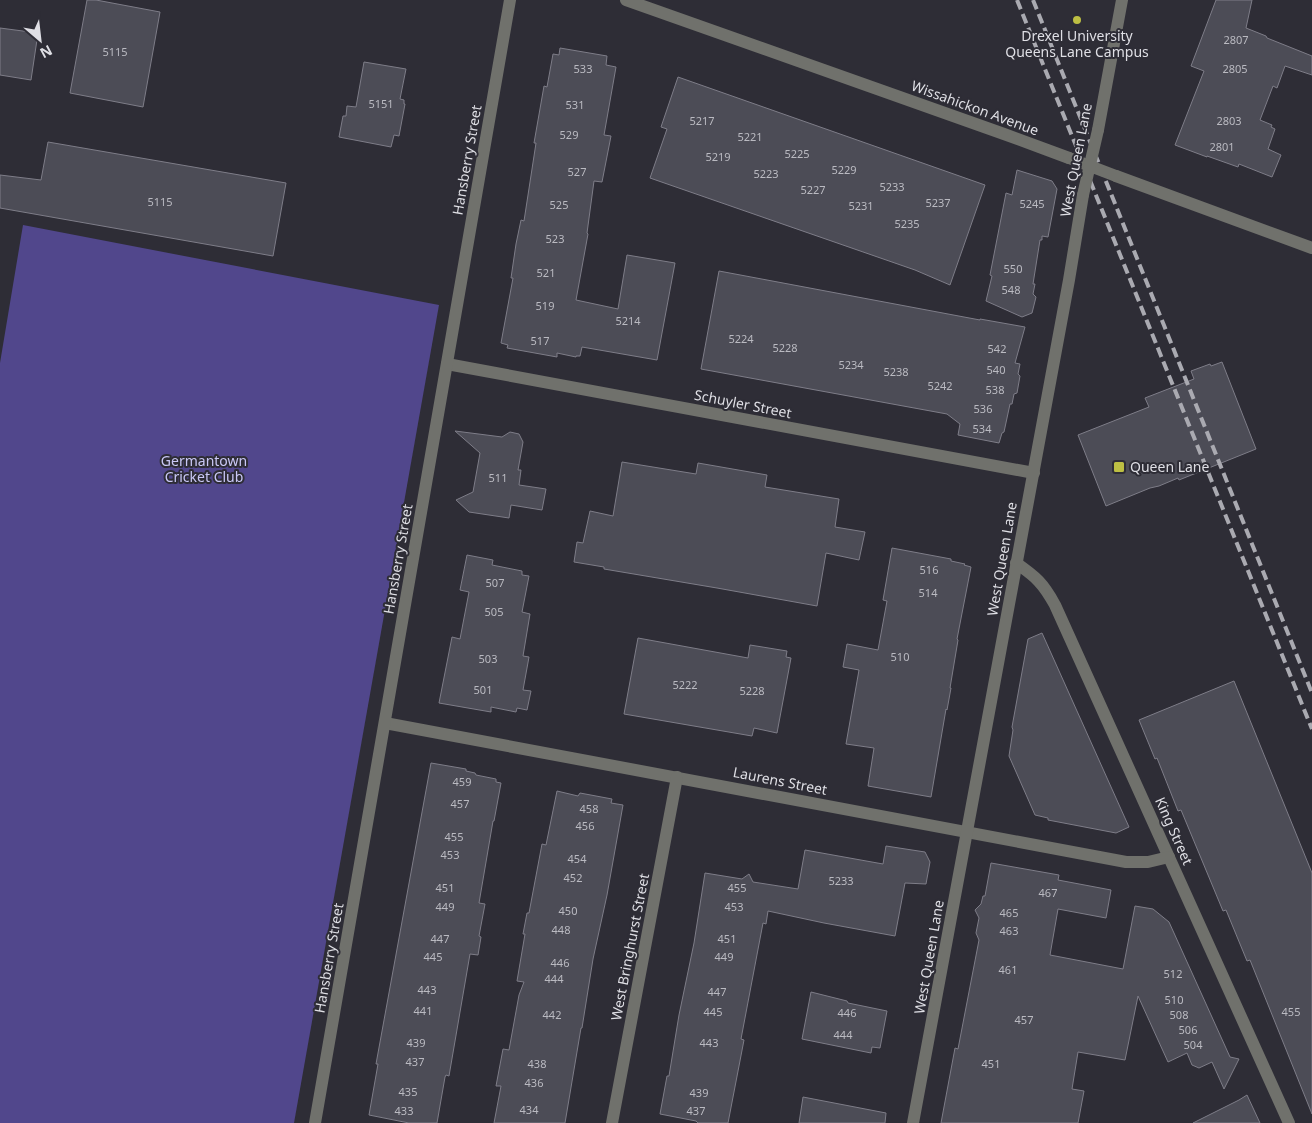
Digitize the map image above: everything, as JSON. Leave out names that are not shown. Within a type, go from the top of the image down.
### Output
[{"type":"street","name":"Hansberry Street","points":[[315,1123],[510,0]]},
{"type":"street","name":"Wissahickon Avenue","points":[[626,0],[1004,134],[1312,248]]},
{"type":"street","name":"West Queen Lane","points":[[913,1123],[1034,473],[1083,195],[1098,130],[1122,0]]},
{"type":"street","name":"Schuyler Street","points":[[448,364],[1034,473]]},
{"type":"street","name":"King Street","points":[[1016,563],[1042,584],[1055,605],[1289,1123]]},
{"type":"street","name":"Laurens Street","points":[[385,723],[1126,862],[1148,862],[1169,857]]},
{"type":"street","name":"West Bringhurst Street","points":[[612,1123],[677,778]]},
{"type":"green space","name":"Germantown Cricket Club","points":[[23,225],[439,305],[294,1123],[0,1123],[0,363]]},
{"type":"building","points":[[87,0],[160,12],[143,107],[70,93]]},
{"type":"building","points":[[1216,0],[1252,0],[1246,28],[1312,56],[1312,75],[1285,66],[1277,88],[1273,86],[1260,120],[1272,125],[1271,127],[1275,129],[1268,149],[1281,155],[1272,177],[1239,164],[1238,167],[1175,145],[1204,71],[1191,66]]},
{"type":"building","points":[[0,28],[38,33],[31,80],[0,75]]},
{"type":"building","points":[[560,48],[607,56],[606,65],[616,67],[604,135],[611,136],[602,182],[594,181],[588,234],[576,300],[618,309],[627,255],[675,263],[657,360],[582,347],[580,356],[576,357],[557,353],[557,357],[507,348],[508,345],[501,343],[513,278],[511,278],[516,244],[521,220],[524,221],[536,143],[534,143],[544,86],[547,87],[553,54],[559,55]]},
{"type":"building","points":[[364,62],[406,69],[400,99],[404,100],[405,104],[399,136],[394,135],[391,147],[339,137],[343,116],[346,116],[347,106],[356,107]]},
{"type":"building","points":[[678,77],[985,185],[950,285],[915,270],[650,178],[667,129],[661,127]]},
{"type":"building","points":[[48,142],[286,183],[273,256],[0,208],[0,175],[41,180]]},
{"type":"building","points":[[1017,170],[1052,181],[1057,189],[1048,237],[1042,236],[1042,240],[1040,240],[1033,284],[1035,284],[1033,294],[1036,297],[1032,313],[1022,317],[986,301],[1006,193],[1012,195]]},
{"type":"building","points":[[719,271],[1025,327],[1015,363],[1020,364],[1017,393],[1014,394],[1012,404],[1010,404],[1004,432],[999,443],[958,435],[960,424],[947,414],[701,369]]},
{"type":"building","points":[[1222,362],[1256,449],[1179,480],[1178,478],[1106,506],[1078,435],[1149,407],[1145,398],[1194,379],[1191,371]]},
{"type":"building","points":[[455,431],[502,437],[510,432],[519,434],[523,442],[518,470],[521,470],[519,485],[546,489],[542,510],[511,505],[509,518],[469,512],[456,500],[473,492],[480,453]]},
{"type":"building","points":[[622,462],[696,474],[698,463],[767,475],[765,487],[839,499],[835,527],[865,532],[859,560],[826,553],[817,606],[604,569],[604,567],[574,562],[577,542],[583,543],[590,511],[613,516]]},
{"type":"building","points":[[892,548],[951,559],[951,561],[971,567],[931,797],[868,786],[874,748],[846,744],[859,670],[843,667],[847,644],[878,650],[887,601],[883,600]]},
{"type":"building","points":[[467,555],[493,560],[492,565],[522,571],[522,575],[529,576],[522,612],[530,614],[523,656],[529,657],[523,690],[531,691],[527,710],[517,708],[516,712],[491,707],[491,712],[439,703],[452,637],[460,639],[469,592],[460,590]]},
{"type":"building","points":[[1042,633],[1129,827],[1116,833],[1048,820],[1048,818],[1035,815],[1009,756],[1012,727],[1028,639]]},
{"type":"building","points":[[638,638],[748,658],[750,645],[787,651],[786,657],[791,658],[777,733],[754,728],[752,736],[624,714]]},
{"type":"building","points":[[1234,681],[1312,873],[1312,1114],[1250,960],[1247,961],[1226,910],[1223,911],[1181,810],[1178,811],[1157,758],[1155,759],[1139,720]]},
{"type":"building","points":[[431,763],[466,769],[466,771],[476,775],[496,779],[496,782],[501,783],[479,903],[485,904],[479,936],[481,937],[478,955],[470,954],[449,1076],[446,1075],[445,1077],[437,1123],[409,1123],[369,1115],[378,1064],[376,1064]]},
{"type":"building","points":[[557,791],[578,796],[580,793],[612,799],[611,803],[623,805],[607,895],[593,959],[565,1123],[494,1123],[501,1086],[496,1086],[503,1049],[509,1050],[519,995],[524,982],[517,981],[525,934],[523,934],[527,913],[529,913],[542,844],[546,845]]},
{"type":"building","points":[[886,846],[925,852],[930,862],[926,884],[905,883],[895,936],[768,911],[766,924],[763,923],[741,1039],[744,1040],[728,1123],[698,1123],[660,1114],[694,943],[705,873],[742,879],[749,874],[753,882],[798,889],[805,850],[883,864]]},
{"type":"building","points":[[991,863],[1059,875],[1058,880],[1111,890],[1106,918],[1058,909],[1050,955],[1123,969],[1135,906],[1153,909],[1169,922],[1230,1057],[1239,1059],[1224,1089],[1212,1062],[1199,1068],[1192,1065],[1187,1053],[1168,1062],[1138,996],[1125,1060],[1078,1052],[1072,1089],[1084,1091],[1078,1123],[941,1123],[955,1048],[958,1049],[979,940],[976,933],[979,918],[975,910],[981,904],[983,896],[985,896]]},
{"type":"building","points":[[811,992],[847,1001],[848,1003],[887,1011],[880,1048],[872,1047],[871,1053],[802,1039]]},
{"type":"building","points":[[1247,1095],[1260,1123],[1193,1123],[1239,1100]]},
{"type":"building","points":[[803,1097],[886,1113],[885,1123],[799,1123]]},
{"type":"railway","points":[[1017,0],[1312,729]]},
{"type":"railway","points":[[1033,0],[1312,693]]},
{"type":"place","name":"Drexel University Queens Lane Campus","points":[[1077,20]]},
{"type":"place","name":"Queen Lane","points":[[1119,467]]}]
